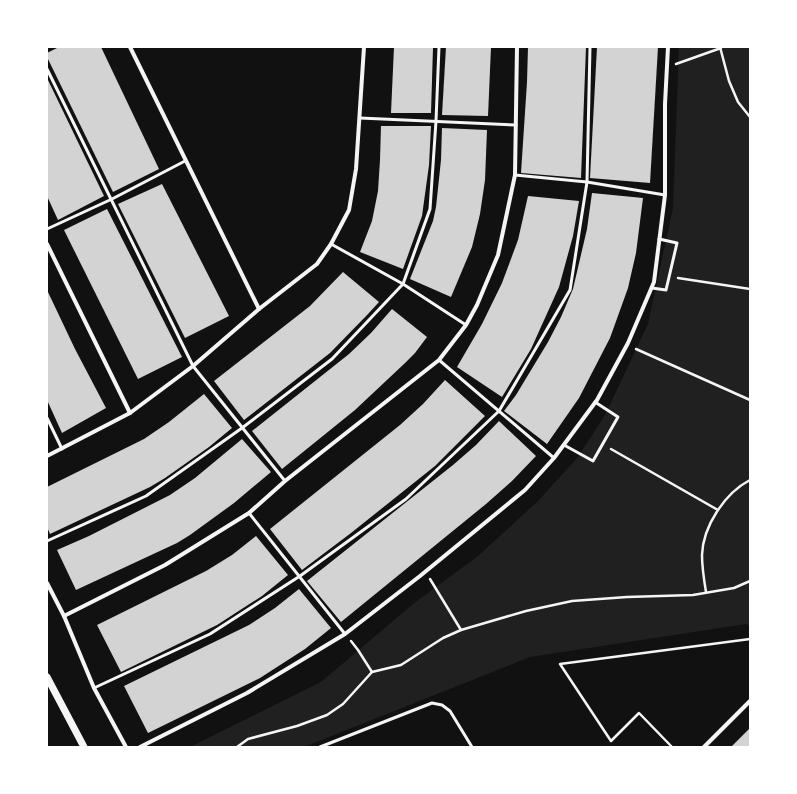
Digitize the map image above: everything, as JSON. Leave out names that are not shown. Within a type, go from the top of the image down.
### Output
[{"type":"street","points":[[130,47],[185,161],[260,309]]},
{"type":"street","points":[[47,456],[130,413],[193,366],[316,264],[331,244],[349,210],[356,169],[364,47]]},
{"type":"street","points":[[64,616],[166,565],[249,513],[285,481],[439,360],[466,325],[477,305],[498,255],[515,175],[517,47]]},
{"type":"street","points":[[140,747],[247,693],[345,634],[425,572],[525,490],[564,445],[595,402],[628,343],[654,282],[665,195],[668,47]]},
{"type":"street","points":[[47,244],[130,413]]},
{"type":"street","points":[[47,584],[64,616],[94,688],[126,747]]},
{"type":"street","points":[[47,678],[84,747]]},
{"type":"street","points":[[704,747],[750,702]]},
{"type":"lane","points":[[47,541],[146,496],[242,428],[332,359],[403,284],[430,209],[439,47]]},
{"type":"lane","points":[[94,688],[210,634],[300,576],[406,499],[499,411],[570,290],[587,182],[590,47]]},
{"type":"lane","points":[[47,69],[193,366],[285,481]]},
{"type":"lane","points":[[360,118],[516,125]]},
{"type":"lane","points":[[47,229],[112,199],[185,161]]},
{"type":"lane","points":[[515,175],[587,182],[665,195]]},
{"type":"lane","points":[[652,288],[666,290],[677,243],[659,239]]},
{"type":"lane","points":[[331,244],[403,284],[466,325]]},
{"type":"lane","points":[[439,360],[554,458]]},
{"type":"lane","points":[[564,445],[593,461],[618,417],[595,402]]},
{"type":"lane","points":[[47,418],[62,449]]},
{"type":"lane","points":[[249,513],[345,634]]},
{"type":"lane","points":[[320,747],[432,703],[442,705],[450,711],[472,747]]},
{"type":"path","points":[[667,65],[678,64],[721,48],[729,81],[738,102],[750,117]]},
{"type":"path","points":[[669,276],[750,289]]},
{"type":"path","points":[[636,349],[750,400]]},
{"type":"path","points":[[602,444],[718,510]]},
{"type":"path","points":[[706,592],[702,554],[706,533],[720,505],[741,484],[750,480]]},
{"type":"path","points":[[425,572],[436,587],[460,630]]},
{"type":"path","points":[[237,747],[248,739],[297,726],[327,715],[343,704],[372,672],[401,665],[444,638],[460,630],[526,611],[572,601],[627,597],[693,595],[734,588],[750,581]]},
{"type":"path","points":[[345,634],[358,650],[372,672]]},
{"type":"path","points":[[672,747],[639,713],[610,741],[560,664],[750,639]]},
{"type":"shaded area","points":[[679,47],[750,47],[750,626],[746,624],[530,657],[304,747],[190,747],[321,682],[413,604],[478,556],[538,501],[578,457],[605,415],[648,324],[673,208]]},
{"type":"building","points":[[59,47],[101,47],[159,169],[113,192],[47,57],[47,53]]},
{"type":"building","points":[[394,47],[433,47],[431,113],[391,113]]},
{"type":"building","points":[[446,47],[491,47],[488,116],[442,115]]},
{"type":"building","points":[[528,47],[586,47],[581,178],[521,173]]},
{"type":"building","points":[[597,47],[658,47],[650,183],[590,178]]},
{"type":"building","points":[[47,78],[104,196],[58,220],[47,196]]},
{"type":"building","points":[[381,126],[431,126],[429,165],[422,216],[403,269],[360,252],[372,221],[378,191]]},
{"type":"building","points":[[442,128],[487,130],[485,180],[480,214],[472,247],[451,297],[410,279],[433,221],[436,207],[441,160]]},
{"type":"building","points":[[162,184],[229,316],[185,338],[118,204]]},
{"type":"building","points":[[592,193],[643,198],[636,253],[628,288],[610,338],[579,398],[547,444],[504,411],[516,395],[548,342],[573,289],[587,229]]},
{"type":"building","points":[[528,196],[579,201],[573,236],[559,287],[531,349],[502,397],[457,367],[482,324],[502,283],[518,240]]},
{"type":"building","points":[[107,209],[182,357],[138,379],[64,230]]},
{"type":"building","points":[[343,272],[379,302],[330,353],[244,420],[214,381],[310,306]]},
{"type":"building","points":[[47,290],[75,349],[106,408],[62,433],[47,400]]},
{"type":"building","points":[[392,309],[427,337],[415,353],[355,410],[282,469],[252,431],[349,354],[371,333]]},
{"type":"building","points":[[445,380],[485,416],[435,466],[302,570],[270,529],[400,425],[423,404]]},
{"type":"building","points":[[204,394],[232,428],[209,447],[150,487],[50,534],[47,527],[47,487],[144,439],[169,422]]},
{"type":"building","points":[[499,421],[536,456],[512,481],[486,504],[341,622],[307,581],[453,465],[476,445]]},
{"type":"building","points":[[242,439],[271,472],[234,503],[177,543],[76,590],[57,550],[89,536],[170,495],[195,478]]},
{"type":"building","points":[[256,536],[288,575],[262,596],[217,625],[121,672],[97,625],[206,571],[232,555]]},
{"type":"building","points":[[299,589],[331,628],[305,649],[260,678],[148,733],[124,686],[249,625],[275,608]]},
{"type":"building","points":[[750,728],[750,747],[731,747]]}]
